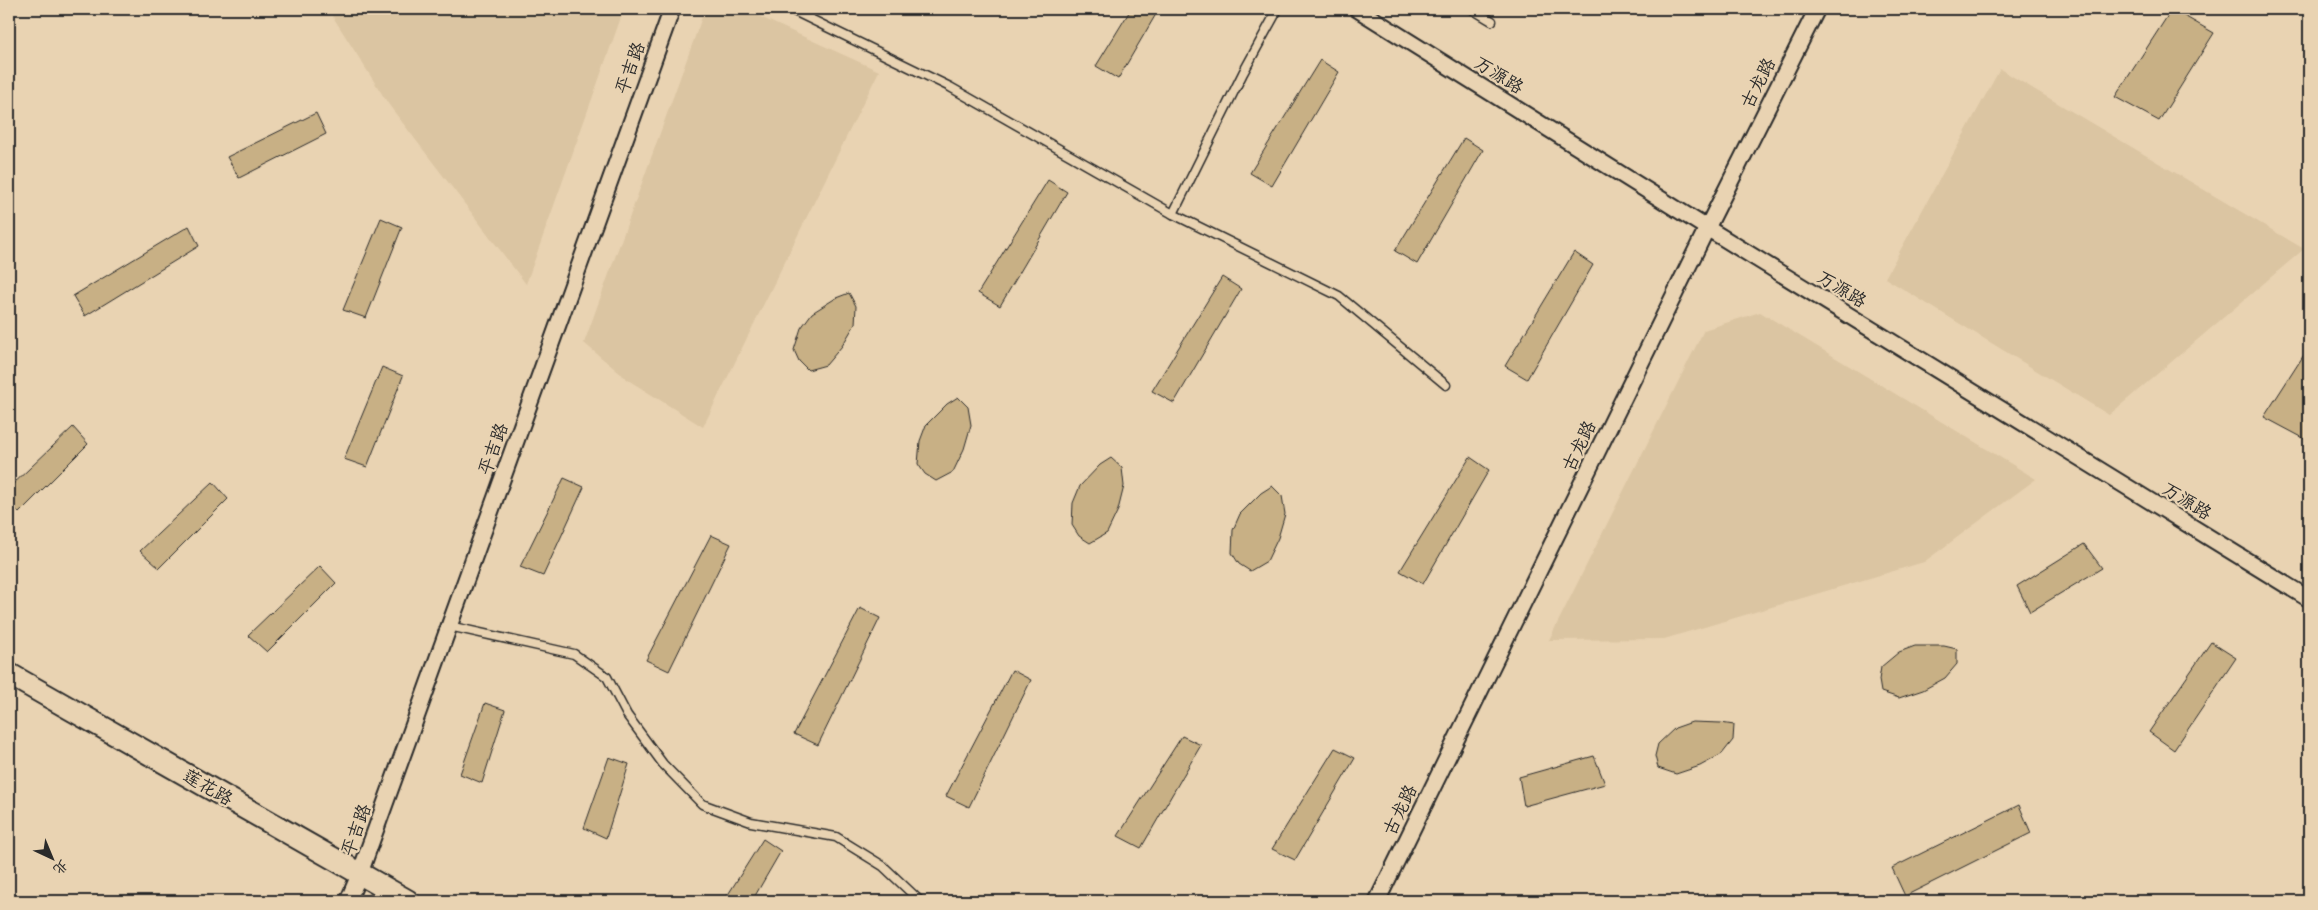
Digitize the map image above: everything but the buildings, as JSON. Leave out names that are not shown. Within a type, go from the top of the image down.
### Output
[{"type":"main road","name":"莲花路","points":[[9,674],[408,901]]},
{"type":"street","name":"平吉路","points":[[348,901],[360,873],[672,9]]},
{"type":"street","name":"万源路","points":[[1357,9],[1707,228],[2309,599]]},
{"type":"street","name":"古龙路","points":[[1376,901],[1707,228],[1817,9]]},
{"type":"lane","points":[[790,9],[950,87],[1173,214],[1339,296],[1446,385]]},
{"type":"lane","points":[[1173,214],[1243,73],[1278,9]]},
{"type":"lane","points":[[1472,9],[1492,21]]},
{"type":"lane","points":[[449,626],[574,654],[607,677],[627,715],[663,764],[702,804],[750,822],[836,837],[883,866],[920,901]]},
{"type":"shaded area","points":[[328,9],[624,9],[526,284],[389,105]]},
{"type":"shaded area","points":[[705,9],[743,9],[879,71],[703,427],[628,380],[584,343]]},
{"type":"shaded area","points":[[2000,69],[2304,249],[2109,415],[1885,278]]},
{"type":"shaded area","points":[[1760,312],[2036,479],[1924,562],[1664,639],[1549,640],[1704,330]]}]
